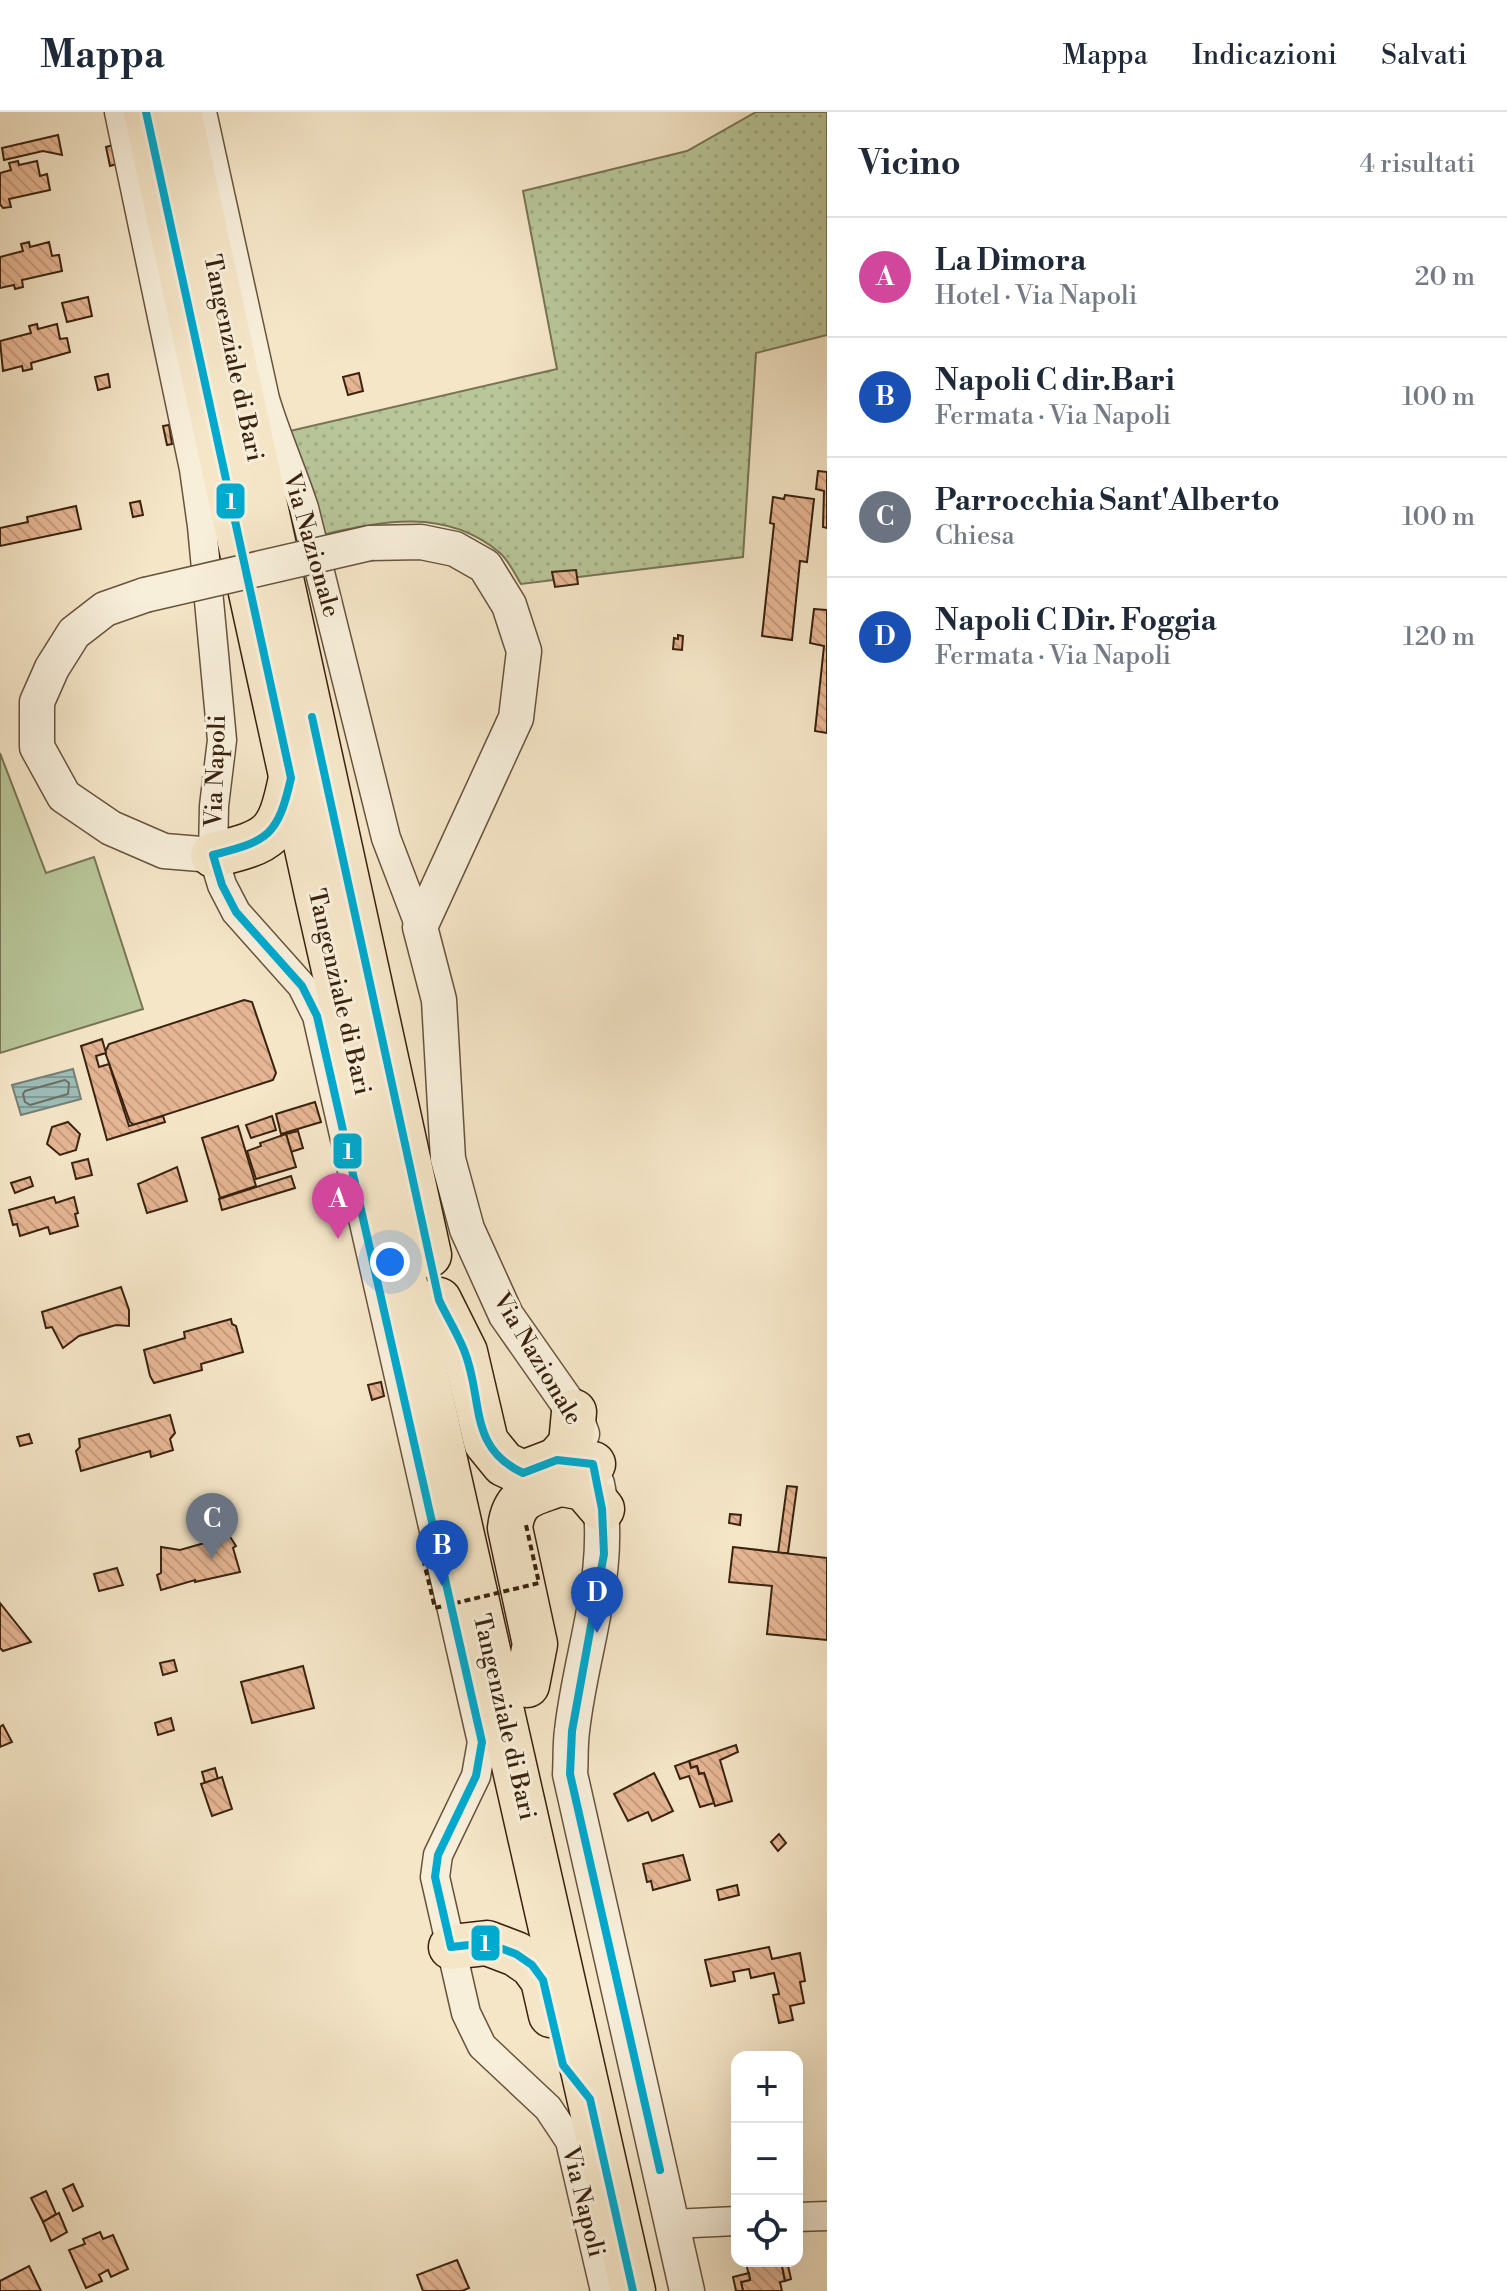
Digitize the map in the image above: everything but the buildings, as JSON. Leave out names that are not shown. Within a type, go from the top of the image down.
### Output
[{"type":"highway","name":"Tangenziale di Bari","points":[[146,112],[318,899],[633,2291]]},
{"type":"highway","name":"Tangenziale di Bari","points":[[179,112],[659,2291]]},
{"type":"highway","points":[[233,850],[271,833],[283,814],[291,778]]},
{"type":"highway","points":[[233,850],[276,851],[295,863],[318,899]]},
{"type":"highway","points":[[439,1300],[465,1352],[486,1442],[504,1464],[523,1473],[571,1469]]},
{"type":"highway","points":[[574,1412],[571,1469],[602,1509]]},
{"type":"highway","points":[[527,1685],[535,1644],[510,1528],[511,1513],[529,1493],[571,1469]]},
{"type":"highway","points":[[469,1945],[514,1925],[522,1914],[525,1895],[506,1806],[516,1769]]},
{"type":"highway","points":[[469,1945],[516,1954],[532,1965],[543,1980],[563,2065],[590,2099]]},
{"type":"street","name":"Via Napoli","points":[[119,112],[194,469],[200,512],[222,740],[214,806],[233,850],[222,885],[236,912],[302,986],[317,1016],[482,1742],[476,1776],[438,1855],[435,1877],[469,1945],[466,2013],[482,2046],[548,2108],[570,2141],[605,2291]]},
{"type":"street","name":"Via Nazionale","points":[[202,112],[265,399],[304,508],[386,838],[420,927],[439,1000],[448,1159],[467,1229],[506,1315],[574,1412]]},
{"type":"street","points":[[233,850],[164,851],[111,828],[64,796],[37,747],[37,702],[52,668],[74,633],[105,609],[145,595],[370,543],[421,542],[455,549],[485,566],[509,605],[524,651],[516,718],[420,927]]},
{"type":"street","points":[[602,1509],[604,1554],[572,1731],[570,1774],[687,2291]]},
{"type":"street","points":[[803,2217],[827,2216]]},
{"type":"street","points":[[672,2224],[731,2221]]},
{"type":"path","points":[[421,1550],[435,1608],[525,1587],[539,1583],[526,1525]]},
{"type":"green space","points":[[756,112],[827,112],[827,335],[756,353],[743,557],[521,584],[500,553],[477,537],[430,523],[380,524],[304,539],[277,434],[557,369],[523,191],[687,151]]},
{"type":"green space","points":[[0,753],[46,873],[94,857],[143,1009],[0,1053]]},
{"type":"water","points":[[73,1069],[81,1099],[21,1115],[12,1085]]},
{"type":"transit line","name":"1","points":[[146,112],[291,778],[281,812],[268,833],[247,845],[213,855],[222,885],[236,912],[302,986],[317,1016],[482,1742],[476,1776],[438,1855],[435,1877],[451,1947],[487,1943],[516,1954],[532,1965],[543,1980],[563,2065],[590,2099],[633,2291]]},
{"type":"transit line","name":"1","points":[[312,717],[439,1300],[464,1350],[485,1436],[505,1462],[523,1473],[557,1460],[593,1464],[602,1509],[604,1554],[572,1731],[570,1774],[660,2170]]},
{"type":"place","name":"La Dimora","points":[[338,1239]]},
{"type":"place","name":"Parrocchia Sant'Alberto","points":[[212,1559]]},
{"type":"place","name":"Napoli C dir.Bari","points":[[442,1586]]},
{"type":"place","name":"Napoli C Dir. Foggia","points":[[597,1633]]}]
